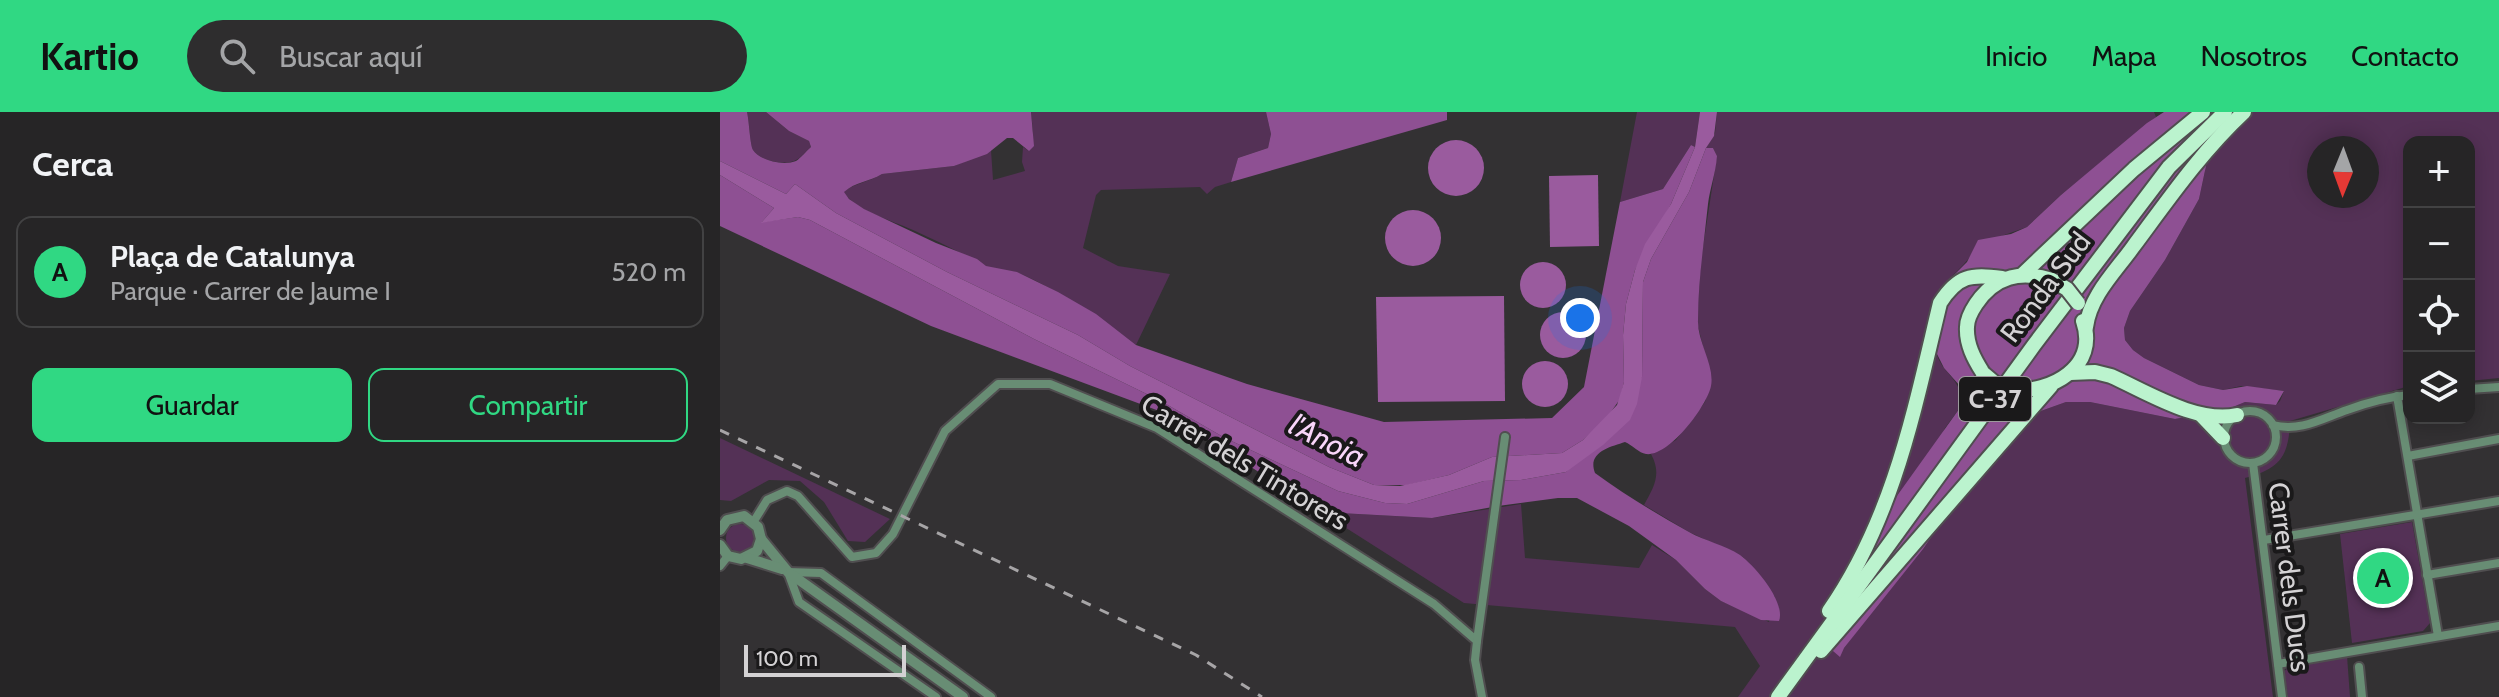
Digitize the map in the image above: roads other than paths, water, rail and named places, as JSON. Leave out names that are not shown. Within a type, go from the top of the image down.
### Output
[{"type":"highway","points":[[2023,274],[2134,169],[2203,112]]},
{"type":"highway","name":"Ronda Sud","points":[[1778,697],[2034,345],[2169,167],[2225,112]]},
{"type":"highway","points":[[1793,675],[1824,648],[2051,386],[2070,373],[2085,347],[2086,327],[2093,302],[2182,180],[2244,112]]},
{"type":"highway","points":[[1793,675],[1804,647],[1853,573],[1889,497],[1915,409],[1940,303],[1948,290],[1961,280],[1976,275],[2002,278],[2023,274],[2052,280],[2067,289],[2078,303],[2086,327]]},
{"type":"highway","points":[[2002,278],[1984,292],[1972,310],[1967,326],[1971,354],[1983,373],[1996,384],[2012,390],[2036,390],[2051,386]]},
{"type":"highway","points":[[2085,347],[2098,367],[2111,376]]},
{"type":"highway","points":[[2070,373],[2095,372],[2111,376],[2200,415],[2222,418],[2237,415]]},
{"type":"highway","points":[[2200,415],[2223,438]]},
{"type":"street","name":"Carrer dels Tintorers","points":[[754,521],[767,500],[787,491],[798,496],[852,557],[876,553],[893,534],[945,431],[998,384],[1050,384],[1157,428],[1434,604],[1477,641]]},
{"type":"street","points":[[2475,389],[2499,387]]},
{"type":"street","points":[[2397,396],[2438,636]]},
{"type":"street","points":[[2273,425],[2288,429],[2300,427],[2350,409],[2403,396]]},
{"type":"street","points":[[2253,411],[2268,418],[2273,425],[2276,441],[2261,461],[2244,463],[2230,454],[2223,438],[2227,424],[2237,415],[2253,411]]},
{"type":"street","points":[[1482,697],[1475,660],[1505,437]]},
{"type":"street","points":[[2408,456],[2499,439]]},
{"type":"street","name":"Carrer dels Ducs","points":[[2253,463],[2282,697]]},
{"type":"street","points":[[2264,540],[2499,501]]},
{"type":"street","points":[[720,513],[754,521],[761,533],[757,551],[747,558],[728,556],[720,545]]},
{"type":"street","points":[[720,530],[727,520],[738,516]]},
{"type":"street","points":[[761,539],[788,572],[963,697]]},
{"type":"street","points":[[720,566],[728,556]]},
{"type":"street","points":[[747,558],[788,572],[821,573],[991,697]]},
{"type":"street","points":[[2427,575],[2499,563]]},
{"type":"street","points":[[788,572],[799,602],[936,697]]},
{"type":"street","points":[[2278,664],[2499,626]]},
{"type":"street","points":[[2359,667],[2362,697]]},
{"type":"railway","points":[[720,430],[1196,655],[1262,697]]},
{"type":"place","name":"Plaça de Catalunya","points":[[2383,578]]},
{"type":"water label","name":"l'Anoia","points":[[1327,441]]}]
